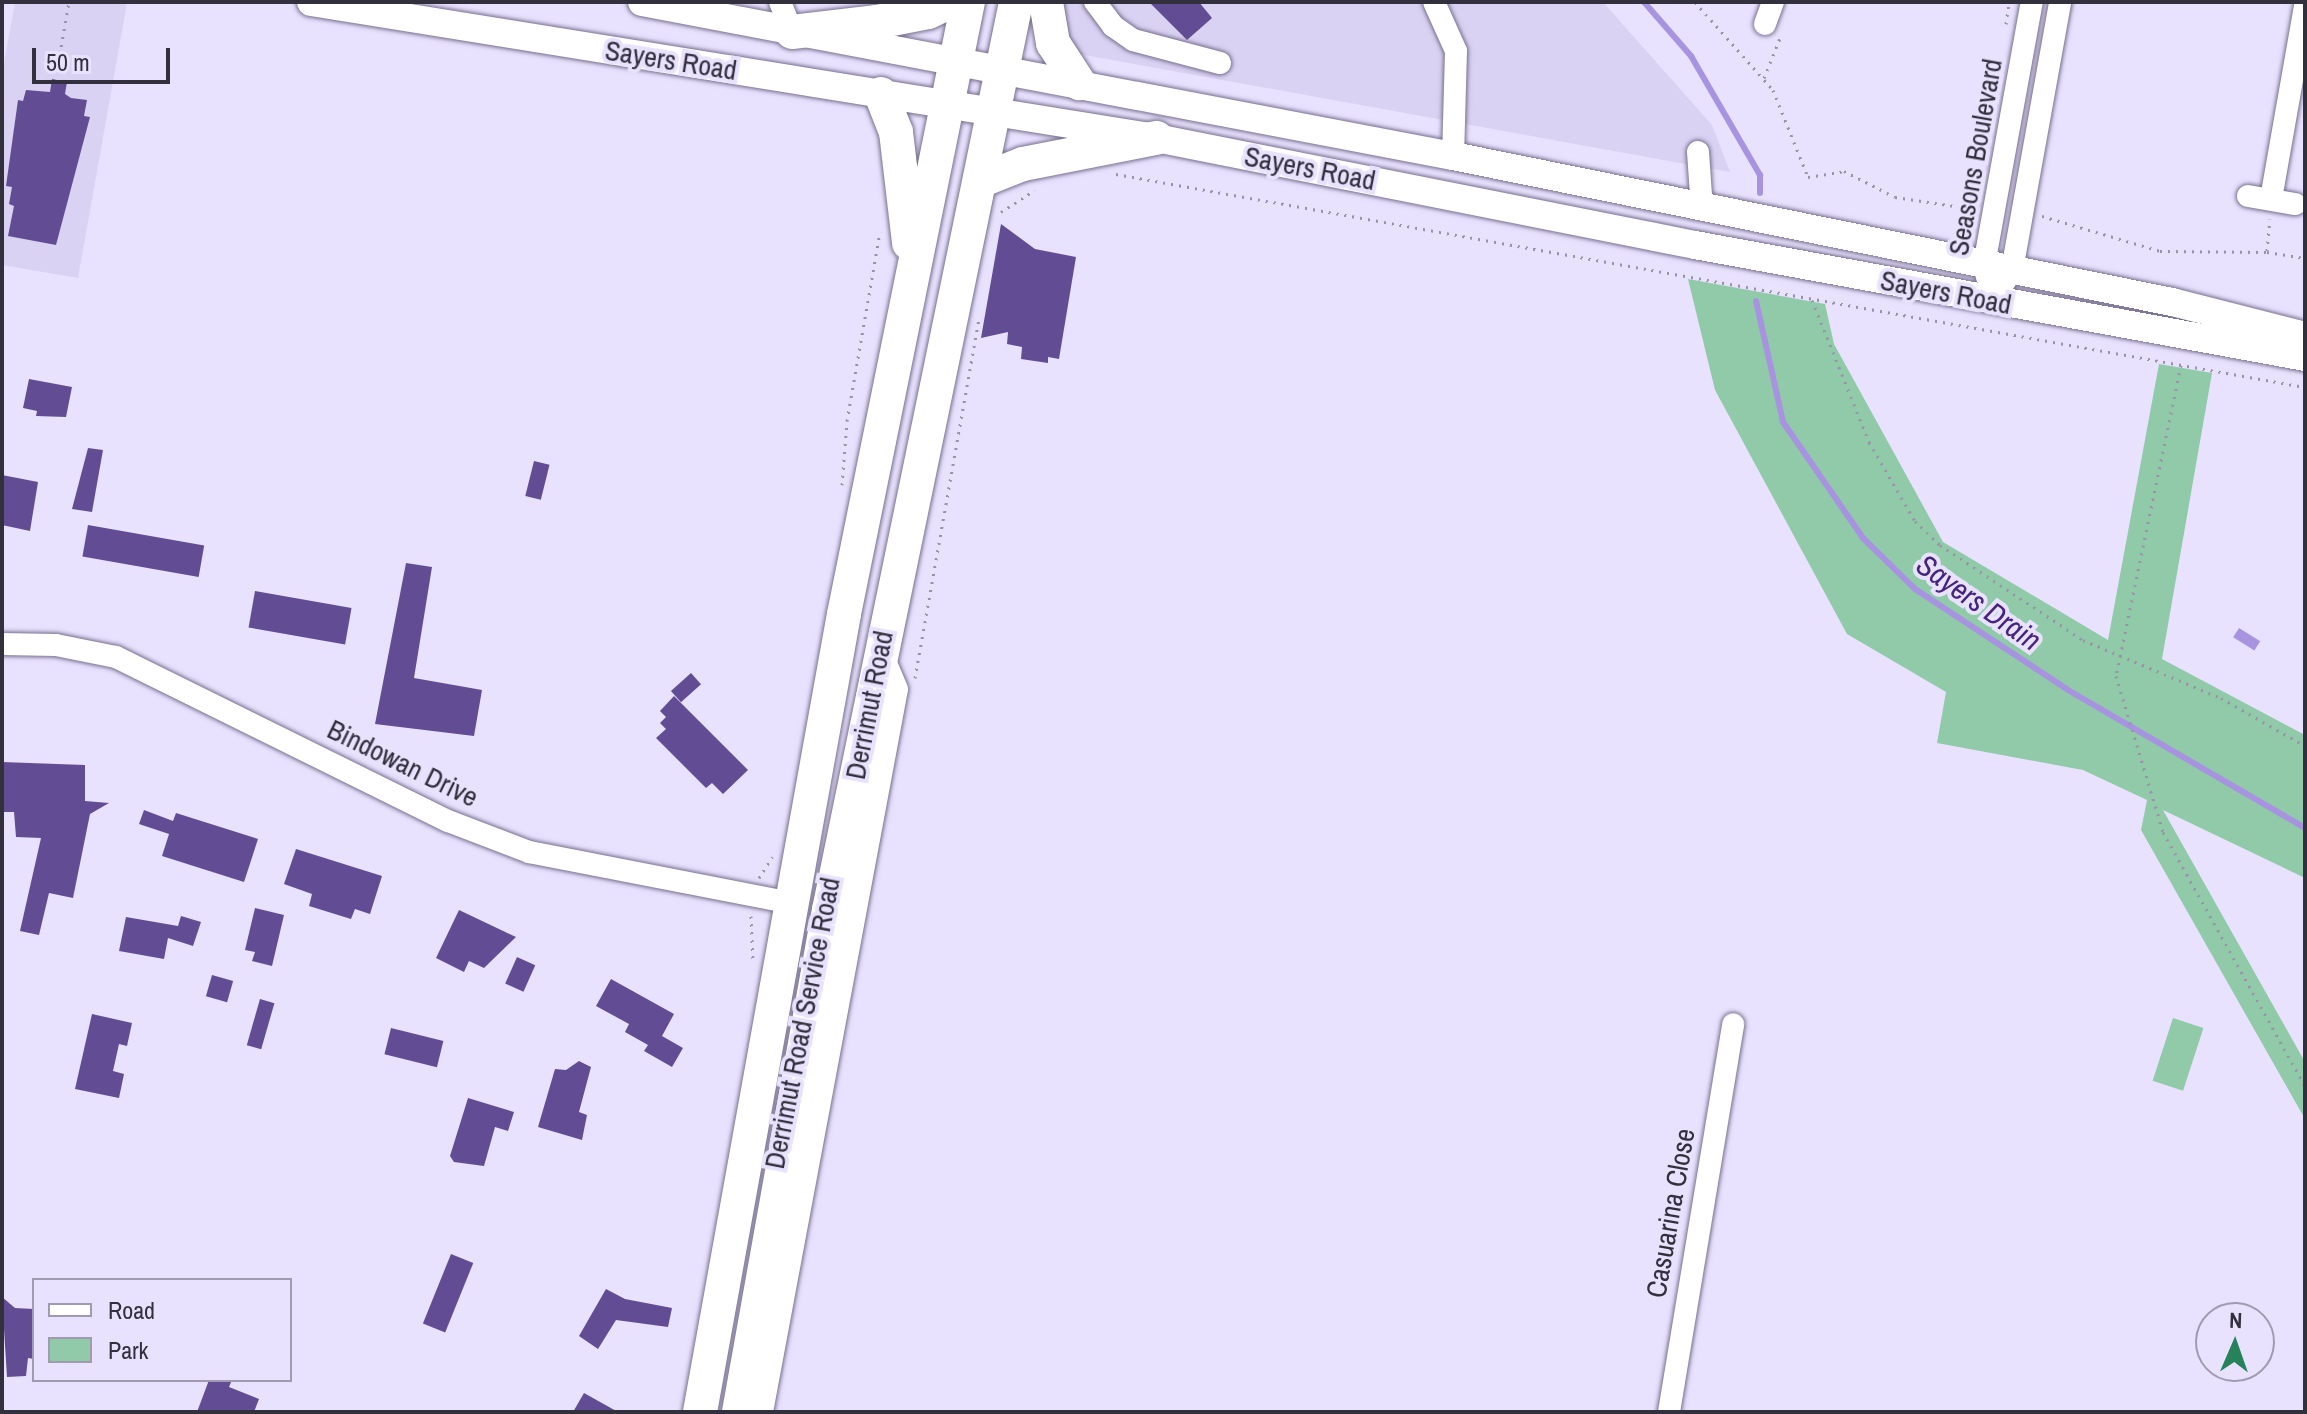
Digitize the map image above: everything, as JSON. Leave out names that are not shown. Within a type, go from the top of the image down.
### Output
[{"type":"highway","points":[[786,17],[877,22],[928,12],[949,2]]},
{"type":"highway","name":"Derrimut Road","points":[[700,1412],[791,903],[968,2]]},
{"type":"highway","name":"Derrimut Road","points":[[739,1412],[799,1136],[829,910],[880,649],[1016,2]]},
{"type":"highway","points":[[1046,2],[1053,43],[1079,83]]},
{"type":"highway","points":[[881,94],[896,132],[913,276]]},
{"type":"highway","points":[[980,181],[1023,164],[1156,138]]},
{"type":"highway","points":[[791,903],[829,910]]},
{"type":"highway","points":[[746,1158],[772,1126],[799,1136]]},
{"type":"main road","name":"Sayers Road","points":[[311,2],[1156,138],[1992,301],[2305,357]]},
{"type":"main road","name":"Sayers Road","points":[[642,2],[786,17],[955,61],[1453,156],[2172,302],[2305,336]]},
{"type":"main road","points":[[1448,196],[1453,156]]},
{"type":"street","points":[[1095,2],[1113,26],[1133,40],[1220,63]]},
{"type":"street","points":[[1434,2],[1456,51],[1453,156]]},
{"type":"street","points":[[1772,32],[1773,2]]},
{"type":"street","name":"Seasons Boulevard","points":[[1992,301],[1984,265],[2032,2]]},
{"type":"street","name":"Seasons Boulevard","points":[[1992,301],[2012,270],[2060,2]]},
{"type":"street","points":[[2271,199],[2305,6]]},
{"type":"street","points":[[1698,152],[1702,209]]},
{"type":"street","points":[[2248,196],[2295,204]]},
{"type":"street","name":"Bindowan Drive","points":[[2,644],[56,645],[116,657],[448,821],[529,852],[791,903]]},
{"type":"street","name":"Derrimut Road Service Road","points":[[762,1412],[799,1136],[897,689],[880,649]]},
{"type":"street","name":"Casuarina Close","points":[[1669,1412],[1733,1024]]},
{"type":"path","points":[[57,70],[69,2]]},
{"type":"path","points":[[1695,2],[1764,78],[1787,114],[1808,177],[1844,171],[1895,197],[1995,208]]},
{"type":"path","points":[[1764,78],[1772,32]]},
{"type":"path","points":[[1109,173],[2305,387]]},
{"type":"path","points":[[1025,196],[1046,183]]},
{"type":"path","points":[[2267,252],[2271,199]]},
{"type":"path","points":[[2023,213],[2160,251],[2267,252],[2305,258]]},
{"type":"path","points":[[1812,300],[1869,442],[1915,521],[1940,545],[2083,640],[2118,658],[2221,698],[2305,746]]},
{"type":"path","points":[[2181,365],[2116,676],[2163,832],[2305,1086]]},
{"type":"shaded area","points":[[15,2],[127,3],[78,278],[2,265],[2,74]]},
{"type":"shaded area","points":[[1061,2],[1603,2],[1712,125],[1730,172],[1079,54],[1057,22]]},
{"type":"shaded area","points":[[2239,628],[2260,641],[2254,651],[2233,637]]},
{"type":"green space","points":[[1688,279],[1825,304],[1834,344],[1943,542],[2108,640],[2159,364],[2212,373],[2162,659],[2305,735],[2305,878],[2163,810],[2305,1062],[2305,1119],[2141,830],[2147,800],[2083,770],[1937,743],[1946,692],[1847,634],[1715,390]]},
{"type":"green space","points":[[2173,1018],[2203,1028],[2183,1091],[2153,1081]]},
{"type":"building","points":[[1149,2],[1199,2],[1212,18],[1187,40]]},
{"type":"building","points":[[52,79],[67,82],[65,94],[71,98],[87,100],[84,116],[90,117],[56,245],[8,236],[14,206],[9,204],[12,187],[6,186],[18,100],[23,101],[26,90],[50,92]]},
{"type":"building","points":[[1001,224],[1035,249],[1076,257],[1059,359],[1048,357],[1048,363],[1021,359],[1022,347],[1007,344],[1008,332],[981,338]]},
{"type":"building","points":[[29,379],[72,387],[66,417],[36,416],[37,411],[23,408]]},
{"type":"building","points":[[88,448],[103,450],[92,512],[72,509]]},
{"type":"building","points":[[534,461],[550,465],[541,500],[525,496]]},
{"type":"building","points":[[2,475],[38,482],[30,531],[2,525]]},
{"type":"building","points":[[88,525],[204,545],[199,577],[82,557]]},
{"type":"building","points":[[406,563],[432,567],[414,678],[482,690],[474,736],[375,724]]},
{"type":"building","points":[[255,591],[352,608],[345,644],[249,627]]},
{"type":"building","points":[[691,673],[701,684],[681,702],[671,691]]},
{"type":"building","points":[[674,696],[748,770],[723,794],[712,783],[706,788],[656,738],[666,729],[660,723],[666,717],[660,711]]},
{"type":"building","points":[[2,762],[85,765],[85,801],[109,803],[90,814],[73,898],[49,893],[39,935],[20,931],[41,838],[16,837],[14,812],[2,812]]},
{"type":"building","points":[[144,810],[173,821],[176,813],[258,839],[244,882],[162,856],[169,834],[139,824]]},
{"type":"building","points":[[296,849],[382,876],[370,914],[355,909],[351,919],[309,906],[312,894],[284,884]]},
{"type":"building","points":[[255,908],[284,915],[272,966],[252,961],[255,952],[245,950]]},
{"type":"building","points":[[459,910],[516,937],[484,968],[469,961],[464,972],[436,958]]},
{"type":"building","points":[[181,916],[201,922],[193,946],[168,938],[164,959],[119,951],[126,917],[178,926]]},
{"type":"building","points":[[517,957],[535,965],[523,992],[505,983]]},
{"type":"building","points":[[212,975],[233,981],[227,1002],[206,996]]},
{"type":"building","points":[[611,979],[674,1014],[662,1036],[683,1048],[672,1067],[644,1051],[648,1045],[625,1032],[629,1024],[596,1006]]},
{"type":"building","points":[[260,999],[274,1003],[261,1049],[247,1045]]},
{"type":"building","points":[[92,1014],[132,1023],[127,1046],[119,1044],[113,1071],[124,1074],[119,1098],[75,1089]]},
{"type":"building","points":[[391,1028],[443,1041],[437,1067],[384,1054]]},
{"type":"building","points":[[579,1061],[591,1067],[579,1112],[587,1115],[582,1140],[538,1127],[555,1069],[566,1070]]},
{"type":"building","points":[[468,1098],[514,1112],[508,1131],[495,1127],[484,1166],[454,1162],[450,1156]]},
{"type":"building","points":[[451,1254],[473,1263],[445,1333],[423,1324]]},
{"type":"building","points":[[606,1289],[625,1299],[672,1308],[668,1327],[616,1320],[598,1349],[579,1336]]},
{"type":"building","points":[[2,1297],[15,1308],[32,1309],[32,1359],[28,1358],[26,1376],[7,1377]]},
{"type":"building","points":[[208,1382],[231,1382],[229,1387],[259,1399],[254,1412],[197,1412]]},
{"type":"building","points":[[584,1393],[618,1412],[573,1412]]},
{"type":"waterway","name":"Sayers Drain","points":[[1644,2],[1691,56],[1760,175],[1760,193]]},
{"type":"waterway","name":"Sayers Drain","points":[[1756,301],[1783,422],[1863,538],[1915,589],[2068,690],[2305,828]]}]
